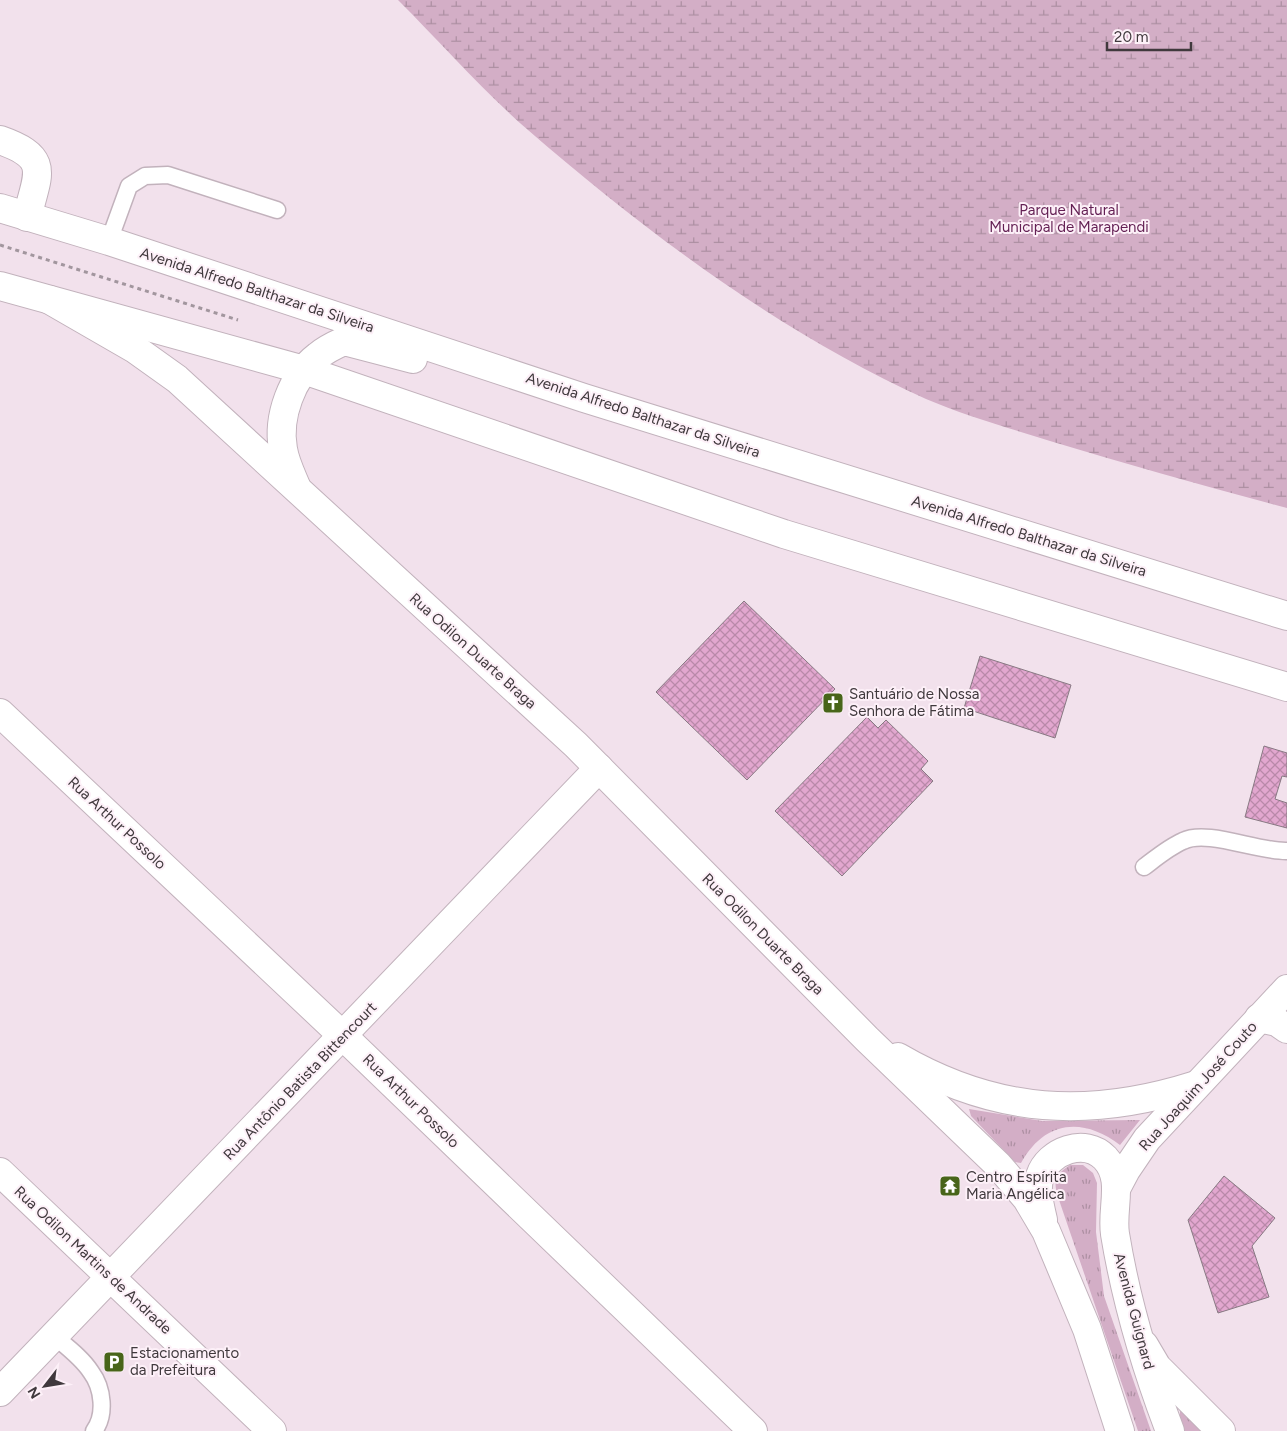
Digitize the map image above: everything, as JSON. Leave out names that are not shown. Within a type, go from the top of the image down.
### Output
[{"type":"street","points":[[0,140],[19,147],[30,154],[36,165],[37,176],[27,217]]},
{"type":"street","name":"Avenida Alfredo Balthazar da Silveira","points":[[0,208],[156,257],[584,398],[1287,616]]},
{"type":"street","points":[[0,225],[130,259],[156,257]]},
{"type":"street","points":[[0,286],[304,370],[784,534],[1287,687]]},
{"type":"street","name":"Rua Odilon Duarte Braga","points":[[50,300],[135,349],[177,379],[599,768],[866,1039],[998,1165],[1027,1199],[1046,1232]]},
{"type":"street","points":[[297,490],[286,463],[281,432],[291,391],[304,370],[316,357],[344,341],[563,400],[584,398]]},
{"type":"street","name":"Rua Arthur Possolo","points":[[0,713],[343,1036],[753,1431]]},
{"type":"street","name":"Rua Antônio Batista Bittencourt","points":[[0,1392],[599,768]]},
{"type":"street","name":"Rua Joaquim José Couto","points":[[1116,1187],[1147,1139],[1287,989]]},
{"type":"street","points":[[1259,1018],[1269,1019],[1287,1028]]},
{"type":"street","name":"Rua Odilon Duarte Braga","points":[[866,1039],[943,1080],[984,1095],[1026,1104],[1069,1108],[1112,1106],[1155,1098],[1196,1085]]},
{"type":"street","points":[[1116,1187],[1109,1163],[1097,1152],[1072,1148],[1052,1157],[1042,1171],[1038,1188],[1046,1232],[1087,1329],[1120,1431]]},
{"type":"street","name":"Rua Odilon Martins de Andrade","points":[[0,1172],[272,1431]]},
{"type":"street","name":"Avenida Guignard","points":[[1116,1187],[1114,1232],[1122,1271],[1137,1334],[1170,1431]]},
{"type":"street","points":[[1137,1334],[1157,1367],[1221,1431]]},
{"type":"lane","points":[[109,242],[129,186],[145,176],[168,175],[277,210]]},
{"type":"lane","points":[[1144,867],[1184,840],[1214,838],[1272,852],[1287,851]]},
{"type":"lane","points":[[54,1336],[92,1373],[100,1394],[102,1412],[94,1431]]},
{"type":"green space","name":"Parque Natural Municipal de Marapendi","points":[[398,0],[1287,0],[1287,508],[1109,459],[956,411],[872,373],[820,344],[718,279],[668,243],[573,168],[494,99]]},
{"type":"green space","points":[[969,1109],[1042,1121],[1140,1120],[1120,1145],[1106,1136],[1079,1127],[1066,1127],[1053,1131],[1041,1138],[1021,1163],[1015,1162],[971,1116]]},
{"type":"green space","points":[[1070,1165],[1083,1165],[1093,1173],[1097,1183],[1096,1232],[1104,1296],[1151,1431],[1138,1431],[1058,1197],[1056,1178]]},
{"type":"green space","points":[[1180,1409],[1204,1431],[1183,1431],[1180,1422]]},
{"type":"building","points":[[744,601],[835,689],[747,780],[656,692]]},
{"type":"building","points":[[980,656],[1071,685],[1055,738],[964,708]]},
{"type":"building","points":[[867,717],[878,728],[886,720],[928,761],[921,769],[933,781],[842,876],[775,811]]},
{"type":"building","points":[[1264,746],[1287,753],[1287,777],[1282,776],[1275,799],[1287,803],[1287,828],[1245,817]]},
{"type":"building","points":[[1224,1176],[1275,1218],[1252,1246],[1269,1297],[1218,1313],[1188,1220]]},
{"type":"place","name":"Santuário de Nossa Senhora de Fátima","points":[[833,703]]},
{"type":"place","name":"Centro Espírita Maria Angélica","points":[[950,1186]]},
{"type":"place","name":"Estacionamento da Prefeitura","points":[[114,1362]]}]
